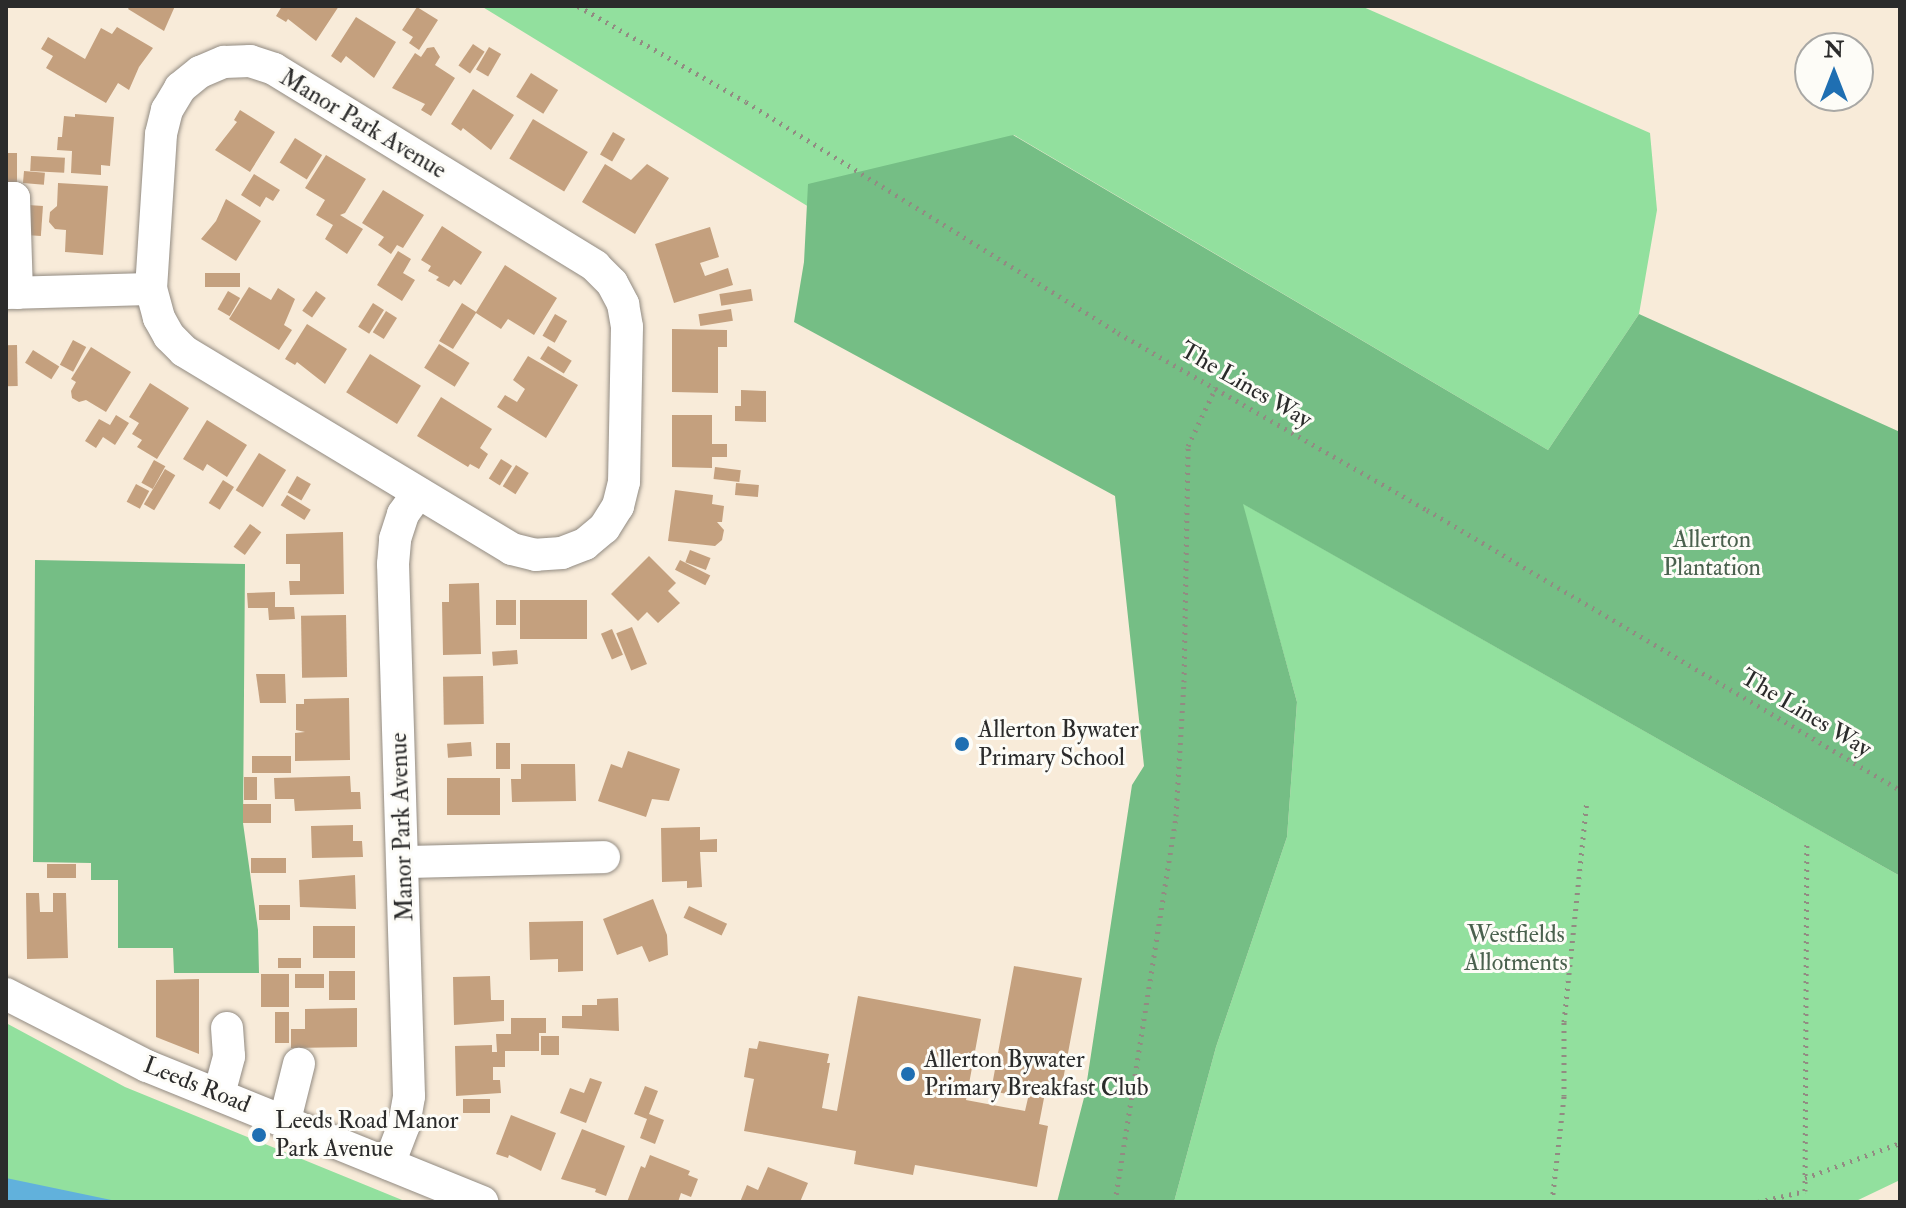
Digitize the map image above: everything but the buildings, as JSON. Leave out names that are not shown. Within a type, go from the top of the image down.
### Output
[{"type":"street","name":"Manor Park Avenue","points":[[250,61],[274,69],[595,266],[612,283],[623,304],[627,327],[624,482],[618,506],[604,528],[585,544],[562,553],[536,555],[512,549],[418,493],[184,351],[159,318],[151,289],[161,134],[167,110],[180,88],[200,72],[224,62],[250,61]]},
{"type":"street","points":[[6,198],[14,198],[11,293],[151,289]]},
{"type":"street","name":"Manor Park Avenue","points":[[389,1164],[404,1125],[409,1096],[393,564],[395,539],[403,514],[418,493]]},
{"type":"street","points":[[404,862],[604,857]]},
{"type":"street","name":"Leeds Road","points":[[6,994],[147,1066],[482,1202]]},
{"type":"street","points":[[219,1094],[229,1056],[227,1028]]},
{"type":"street","points":[[285,1120],[299,1064]]},
{"type":"path","name":"The Lines Way","points":[[578,6],[746,102],[1118,333],[1216,387],[1900,790]]},
{"type":"path","points":[[1115,1202],[1176,816],[1185,667],[1188,446],[1216,387]]},
{"type":"path","points":[[1552,1202],[1564,1096],[1564,1022],[1587,801]]},
{"type":"path","points":[[1758,1202],[1805,1191],[1807,844]]},
{"type":"path","points":[[1805,1178],[1900,1143]]},
{"type":"path","points":[[1033,1202],[1035,1195]]},
{"type":"green space","points":[[481,6],[1361,6],[1650,133],[1657,210],[1639,314],[1548,450],[1014,135],[809,207]]},
{"type":"green space","name":"Allerton Plantation","points":[[1013,135],[1548,450],[1639,314],[1900,432],[1900,876],[1243,504],[1297,702],[1287,837],[1216,1047],[1174,1202],[1057,1202],[1085,1094],[1132,785],[1144,766],[1115,496],[794,322],[804,262],[808,184]]},
{"type":"green space","name":"Westfields Allotments","points":[[1242,503],[1900,876],[1900,1180],[1854,1202],[1174,1202],[1216,1047],[1287,837],[1297,702]]},
{"type":"green space","points":[[35,560],[245,564],[243,823],[258,930],[259,973],[174,973],[173,948],[118,948],[118,880],[91,880],[91,863],[33,862]]},
{"type":"green space","points":[[6,1023],[125,1087],[407,1202],[6,1202]]},
{"type":"water","points":[[6,1178],[121,1202],[6,1202]]},
{"type":"place","name":"Allerton Bywater Primary School","points":[[962,744]]},
{"type":"place","name":"Allerton Bywater Primary Breakfast Club","points":[[908,1074]]},
{"type":"place","name":"Leeds Road Manor Park Avenue","points":[[259,1135]]}]
